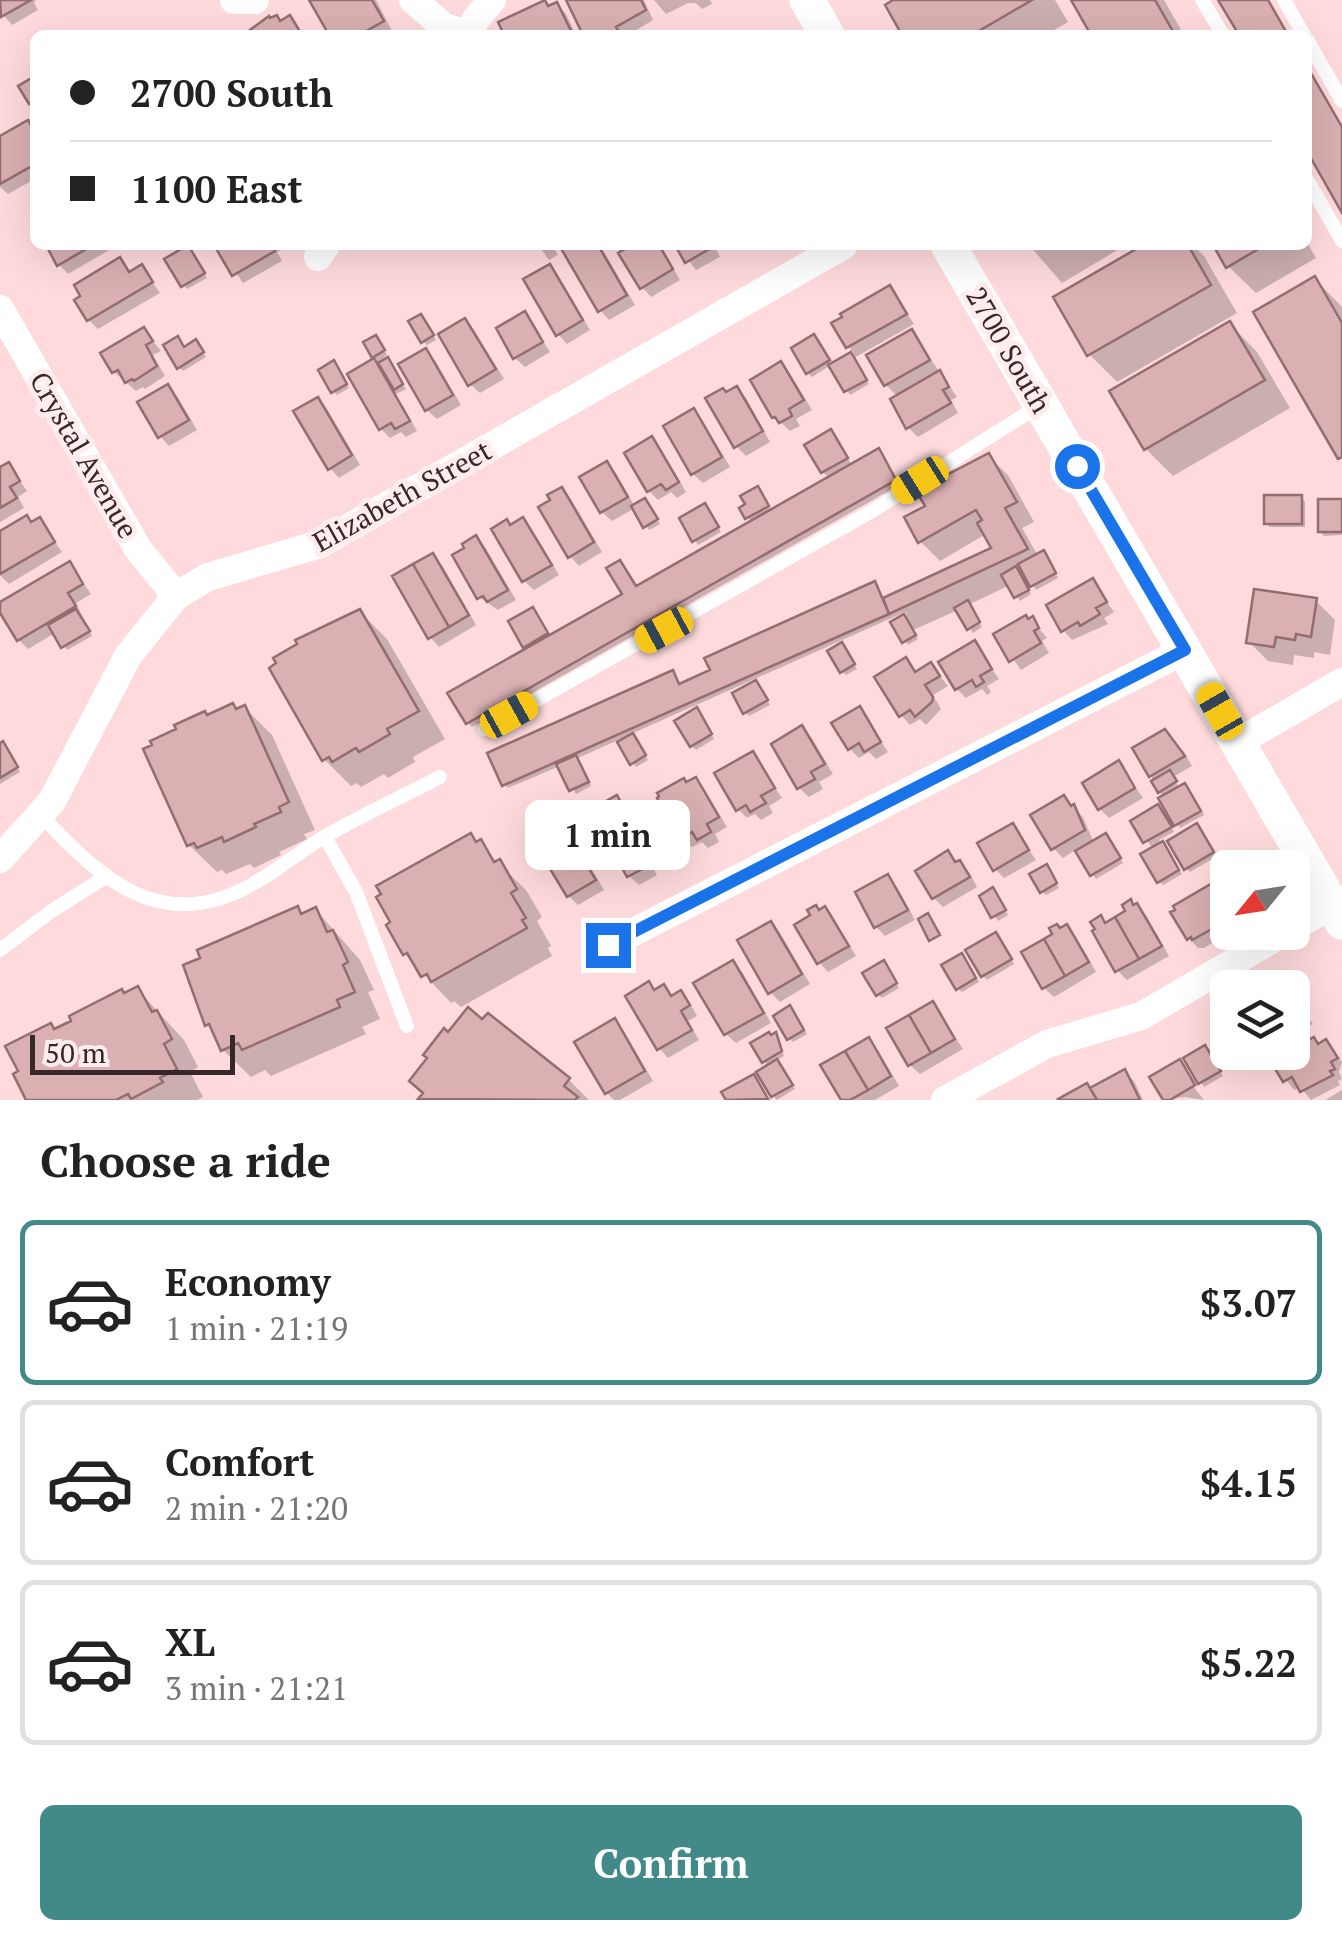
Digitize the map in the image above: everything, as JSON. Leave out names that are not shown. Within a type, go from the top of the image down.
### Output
[{"type":"street","points":[[234,0],[255,0]]},
{"type":"street","points":[[413,0],[427,15],[453,30]]},
{"type":"street","points":[[471,30],[492,0]]},
{"type":"street","name":"Elizabeth Street","points":[[0,859],[42,816],[75,763],[128,656],[176,596],[208,577],[320,544],[835,250]]},
{"type":"street","name":"2700 South","points":[[951,250],[1337,914]]},
{"type":"street","name":"Crystal Avenue","points":[[0,309],[138,549],[176,596]]},
{"type":"street","points":[[608,945],[1185,650]]},
{"type":"street","points":[[1238,742],[1342,682]]},
{"type":"street","points":[[1310,922],[1337,914]]},
{"type":"street","points":[[946,1100],[1046,1044],[1141,1016],[1254,950]]},
{"type":"lane","points":[[1202,0],[1219,30]]},
{"type":"lane","points":[[1284,0],[1301,30]]},
{"type":"lane","points":[[1312,48],[1342,101]]},
{"type":"lane","points":[[1312,189],[1342,241]]},
{"type":"lane","points":[[484,729],[874,510],[1041,404]]},
{"type":"lane","points":[[42,816],[62,839],[107,876],[150,900],[186,906],[210,902],[252,884],[324,837],[440,776]]},
{"type":"lane","points":[[324,837],[356,892],[408,1026]]},
{"type":"lane","points":[[0,950],[107,876]]},
{"type":"building","points":[[0,0],[31,0],[1,17]]},
{"type":"building","points":[[309,0],[372,0],[384,21],[368,30],[326,30]]},
{"type":"building","points":[[545,0],[548,6],[557,2],[571,30],[502,30],[498,22]]},
{"type":"building","points":[[566,0],[641,0],[646,10],[616,27],[618,30],[581,30]]},
{"type":"building","points":[[893,0],[1032,0],[981,30],[899,30],[885,5]]},
{"type":"building","points":[[1071,0],[1155,0],[1172,30],[1088,30]]},
{"type":"building","points":[[1218,0],[1268,0],[1285,30],[1236,30]]},
{"type":"building","points":[[277,15],[280,21],[290,15],[299,30],[250,30]]},
{"type":"building","points":[[1312,75],[1342,127],[1342,213],[1312,160]]},
{"type":"building","points":[[30,79],[30,104],[29,104],[18,86]]},
{"type":"building","points":[[28,120],[30,123],[30,167],[0,184],[0,136]]},
{"type":"building","points":[[49,250],[84,250],[57,266]]},
{"type":"building","points":[[179,250],[191,250],[205,273],[181,287],[164,259]]},
{"type":"building","points":[[217,250],[275,251],[232,276]]},
{"type":"building","points":[[562,250],[601,250],[627,295],[598,312]]},
{"type":"building","points":[[662,250],[673,269],[640,289],[618,253]]},
{"type":"building","points":[[678,250],[708,250],[685,263]]},
{"type":"building","points":[[1134,250],[1191,250],[1211,285],[1087,356],[1053,297]]},
{"type":"building","points":[[1216,250],[1257,250],[1226,268]]},
{"type":"building","points":[[120,257],[129,272],[142,264],[153,282],[87,321],[74,300],[80,296],[74,285]]},
{"type":"building","points":[[550,264],[583,320],[556,336],[523,279]]},
{"type":"building","points":[[1315,276],[1342,323],[1342,457],[1338,459],[1253,312]]},
{"type":"building","points":[[890,285],[907,314],[846,348],[831,323]]},
{"type":"building","points":[[525,311],[543,342],[513,359],[496,328]]},
{"type":"building","points":[[421,314],[434,335],[421,343],[408,321]]},
{"type":"building","points":[[465,318],[496,369],[468,386],[438,334]]},
{"type":"building","points":[[1230,321],[1265,380],[1144,450],[1109,391]]},
{"type":"building","points":[[144,327],[153,341],[146,345],[157,366],[125,383],[118,370],[112,373],[100,353]]},
{"type":"building","points":[[912,329],[930,360],[884,386],[866,355]]},
{"type":"building","points":[[814,334],[830,360],[806,374],[791,348]]},
{"type":"building","points":[[376,335],[385,350],[372,358],[363,342]]},
{"type":"building","points":[[178,336],[184,347],[196,339],[204,352],[177,369],[163,345]]},
{"type":"building","points":[[426,348],[453,395],[425,411],[398,364]]},
{"type":"building","points":[[851,352],[867,380],[844,392],[828,365]]},
{"type":"building","points":[[388,357],[403,384],[394,390],[378,363]]},
{"type":"building","points":[[374,358],[410,421],[395,429],[391,423],[379,430],[347,374]]},
{"type":"building","points":[[334,360],[347,384],[331,393],[318,370]]},
{"type":"building","points":[[781,361],[804,400],[789,409],[792,416],[779,423],[772,418],[750,380]]},
{"type":"building","points":[[940,370],[949,387],[943,390],[951,403],[906,429],[890,399]]},
{"type":"building","points":[[168,384],[189,420],[158,438],[137,402]]},
{"type":"building","points":[[737,386],[763,431],[734,448],[705,398],[723,388],[726,392]]},
{"type":"building","points":[[318,397],[352,455],[328,470],[293,411]]},
{"type":"building","points":[[694,408],[722,457],[691,475],[663,426]]},
{"type":"building","points":[[831,429],[848,458],[821,473],[804,445]]},
{"type":"building","points":[[652,436],[679,482],[666,490],[661,484],[647,492],[624,453]]},
{"type":"building","points":[[879,448],[896,480],[466,724],[447,693],[622,594],[606,568],[620,560],[636,586]]},
{"type":"building","points":[[989,453],[1017,502],[1005,508],[1028,549],[889,614],[883,598],[991,548],[977,523],[982,520],[976,510],[918,543],[904,517],[925,506],[916,491]]},
{"type":"building","points":[[607,461],[628,497],[600,513],[579,477]]},
{"type":"building","points":[[9,462],[20,481],[10,487],[17,498],[0,508],[0,467]]},
{"type":"building","points":[[758,486],[769,506],[745,519],[739,508],[745,504],[740,496]]},
{"type":"building","points":[[562,487],[594,542],[568,558],[538,507],[550,500],[547,495]]},
{"type":"building","points":[[1264,495],[1302,495],[1302,524],[1264,524]]},
{"type":"building","points":[[645,498],[658,519],[643,528],[631,506]]},
{"type":"building","points":[[1318,499],[1342,499],[1342,532],[1318,532]]},
{"type":"building","points":[[705,503],[719,527],[692,542],[679,518]]},
{"type":"building","points":[[27,515],[31,522],[40,517],[55,542],[0,574],[0,531]]},
{"type":"building","points":[[523,517],[552,565],[522,582],[491,529],[507,519],[510,525]]},
{"type":"building","points":[[476,535],[508,590],[487,602],[483,596],[477,599],[452,555]]},
{"type":"building","points":[[1044,550],[1056,573],[1030,587],[1018,564]]},
{"type":"building","points":[[433,553],[469,615],[449,627],[413,564]]},
{"type":"building","points":[[70,561],[83,584],[68,593],[76,606],[17,641],[0,613],[0,602]]},
{"type":"building","points":[[413,564],[449,627],[428,639],[392,576]]},
{"type":"building","points":[[1016,566],[1029,590],[1014,598],[1001,575]]},
{"type":"building","points":[[1093,578],[1107,602],[1096,608],[1100,614],[1061,632],[1046,605]]},
{"type":"building","points":[[875,581],[889,614],[502,786],[487,753],[673,670],[679,684],[710,670],[704,658]]},
{"type":"building","points":[[1254,589],[1317,598],[1311,637],[1276,637],[1274,647],[1246,643]]},
{"type":"building","points":[[968,600],[980,622],[967,630],[954,608]]},
{"type":"building","points":[[533,607],[548,633],[523,648],[508,621]]},
{"type":"building","points":[[76,609],[90,631],[61,648],[48,625]]},
{"type":"building","points":[[360,609],[419,711],[387,729],[390,734],[359,752],[356,748],[332,762],[329,757],[322,761],[269,668],[276,663],[273,658],[297,644],[295,640]]},
{"type":"building","points":[[904,614],[916,635],[902,643],[890,622]]},
{"type":"building","points":[[1026,615],[1028,619],[1033,616],[1039,628],[1034,631],[1041,643],[1009,662],[993,634]]},
{"type":"building","points":[[975,640],[992,669],[980,676],[984,682],[976,687],[972,680],[955,690],[938,662]]},
{"type":"building","points":[[842,642],[855,664],[840,673],[827,651]]},
{"type":"building","points":[[906,657],[915,672],[931,662],[940,676],[925,685],[932,702],[915,717],[910,710],[899,717],[874,677]]},
{"type":"building","points":[[756,680],[768,700],[743,714],[732,693]]},
{"type":"building","points":[[233,703],[236,709],[245,705],[289,802],[279,807],[281,812],[224,842],[222,837],[197,848],[194,843],[187,846],[143,749],[152,745],[150,741],[176,729],[174,725]]},
{"type":"building","points":[[860,706],[881,742],[864,752],[859,743],[848,750],[831,723]]},
{"type":"building","points":[[697,707],[712,734],[690,747],[674,721]]},
{"type":"building","points":[[802,725],[825,764],[811,772],[815,779],[797,789],[771,744]]},
{"type":"building","points":[[1165,729],[1185,756],[1149,777],[1132,748]]},
{"type":"building","points":[[633,733],[646,755],[630,765],[617,742]]},
{"type":"building","points":[[3,741],[18,767],[0,778],[0,743]]},
{"type":"building","points":[[753,751],[775,788],[761,796],[766,803],[750,812],[746,805],[736,811],[714,773]]},
{"type":"building","points":[[576,755],[589,782],[569,791],[556,764]]},
{"type":"building","points":[[1119,760],[1135,788],[1098,810],[1082,783]]},
{"type":"building","points":[[1170,770],[1177,781],[1158,793],[1151,781]]},
{"type":"building","points":[[696,777],[719,817],[707,824],[711,832],[697,840],[692,832],[680,840],[657,793],[684,778],[686,782]]},
{"type":"building","points":[[1185,783],[1201,811],[1174,826],[1158,798]]},
{"type":"building","points":[[617,795],[624,808],[631,804],[657,849],[645,856],[650,865],[627,877],[590,810]]},
{"type":"building","points":[[1064,795],[1071,806],[1074,804],[1085,830],[1051,850],[1030,815]]},
{"type":"building","points":[[1158,804],[1172,827],[1143,843],[1130,821]]},
{"type":"building","points":[[563,823],[579,852],[550,869],[533,840]]},
{"type":"building","points":[[1013,823],[1029,850],[993,871],[977,843]]},
{"type":"building","points":[[1197,823],[1213,850],[1184,870],[1167,841]]},
{"type":"building","points":[[471,833],[476,842],[481,839],[494,862],[500,859],[517,889],[511,893],[526,918],[522,920],[527,928],[431,982],[427,974],[421,977],[407,953],[403,955],[386,925],[390,922],[376,897],[381,894],[376,886]]},
{"type":"building","points":[[1106,833],[1121,858],[1090,876],[1075,851]]},
{"type":"building","points":[[1163,841],[1179,870],[1157,883],[1140,854]]},
{"type":"building","points":[[948,850],[970,877],[932,899],[915,871]]},
{"type":"building","points":[[579,852],[596,880],[567,897],[550,869]]},
{"type":"building","points":[[1047,864],[1057,883],[1040,893],[1029,874]]},
{"type":"building","points":[[888,874],[908,910],[874,928],[855,892]]},
{"type":"building","points":[[1210,884],[1210,930],[1187,940],[1170,912],[1175,910],[1173,906]]},
{"type":"building","points":[[993,887],[1006,910],[991,918],[979,896]]},
{"type":"building","points":[[1131,899],[1162,946],[1139,959],[1115,917],[1125,911],[1122,905]]},
{"type":"building","points":[[816,905],[819,910],[825,906],[849,946],[817,964],[794,925],[810,915],[807,910]]},
{"type":"building","points":[[298,906],[301,914],[316,907],[327,932],[333,930],[348,962],[343,965],[355,992],[337,1000],[340,1007],[242,1050],[238,1043],[221,1051],[209,1024],[205,1026],[183,965],[200,958],[197,950]]},
{"type":"building","points":[[928,913],[940,935],[929,941],[918,919]]},
{"type":"building","points":[[1101,915],[1105,923],[1115,917],[1139,959],[1115,972],[1092,931],[1095,929],[1090,922]]},
{"type":"building","points":[[771,921],[802,974],[768,994],[737,940]]},
{"type":"building","points":[[1057,924],[1060,928],[1067,924],[1089,962],[1065,976],[1044,939],[1052,934],[1049,928]]},
{"type":"building","points":[[996,932],[1012,959],[981,977],[965,950]]},
{"type":"building","points":[[1044,939],[1065,976],[1042,989],[1021,952]]},
{"type":"building","points":[[962,953],[976,978],[956,990],[941,965]]},
{"type":"building","points":[[733,960],[764,1013],[724,1035],[693,983]]},
{"type":"building","points":[[884,960],[897,983],[876,996],[862,973]]},
{"type":"building","points":[[649,981],[654,990],[664,984],[671,996],[681,990],[690,1005],[681,1011],[692,1030],[657,1050],[625,996]]},
{"type":"building","points":[[138,986],[152,1012],[157,1010],[172,1039],[164,1044],[177,1069],[160,1078],[163,1082],[131,1099],[128,1094],[116,1100],[26,1100],[13,1074],[18,1071],[5,1046],[51,1023],[54,1029],[71,1021],[69,1016],[122,989],[124,993]]},
{"type":"building","points":[[933,1001],[955,1039],[931,1053],[909,1015]]},
{"type":"building","points":[[790,1005],[804,1030],[787,1040],[773,1016]]},
{"type":"building","points":[[468,1007],[482,1019],[488,1013],[570,1078],[564,1086],[578,1097],[418,1099],[423,1093],[409,1081],[427,1058],[423,1055],[444,1028],[448,1032]]},
{"type":"building","points":[[909,1015],[931,1053],[908,1066],[886,1028]]},
{"type":"building","points":[[615,1018],[645,1071],[605,1094],[574,1042]]},
{"type":"building","points":[[776,1032],[782,1051],[762,1063],[750,1043]]},
{"type":"building","points":[[869,1037],[891,1076],[868,1090],[845,1051]]},
{"type":"building","points":[[1314,1037],[1318,1044],[1326,1039],[1338,1058],[1331,1062],[1333,1075],[1300,1092],[1292,1077],[1283,1082],[1276,1070],[1310,1070],[1310,1039]]},
{"type":"building","points":[[1205,1045],[1210,1053],[1210,1070],[1221,1071],[1198,1084],[1183,1058]]},
{"type":"building","points":[[845,1051],[868,1090],[850,1100],[841,1100],[820,1065]]},
{"type":"building","points":[[777,1059],[793,1085],[771,1097],[756,1072]]},
{"type":"building","points":[[1180,1059],[1195,1085],[1163,1100],[1149,1077]]},
{"type":"building","points":[[1125,1069],[1140,1100],[1097,1100],[1090,1088]]},
{"type":"building","points":[[754,1074],[768,1099],[726,1100],[721,1092]]},
{"type":"building","points":[[1087,1083],[1097,1100],[1058,1099]]},
{"type":"route","points":[[608,945],[1185,650],[1077,466]]}]
